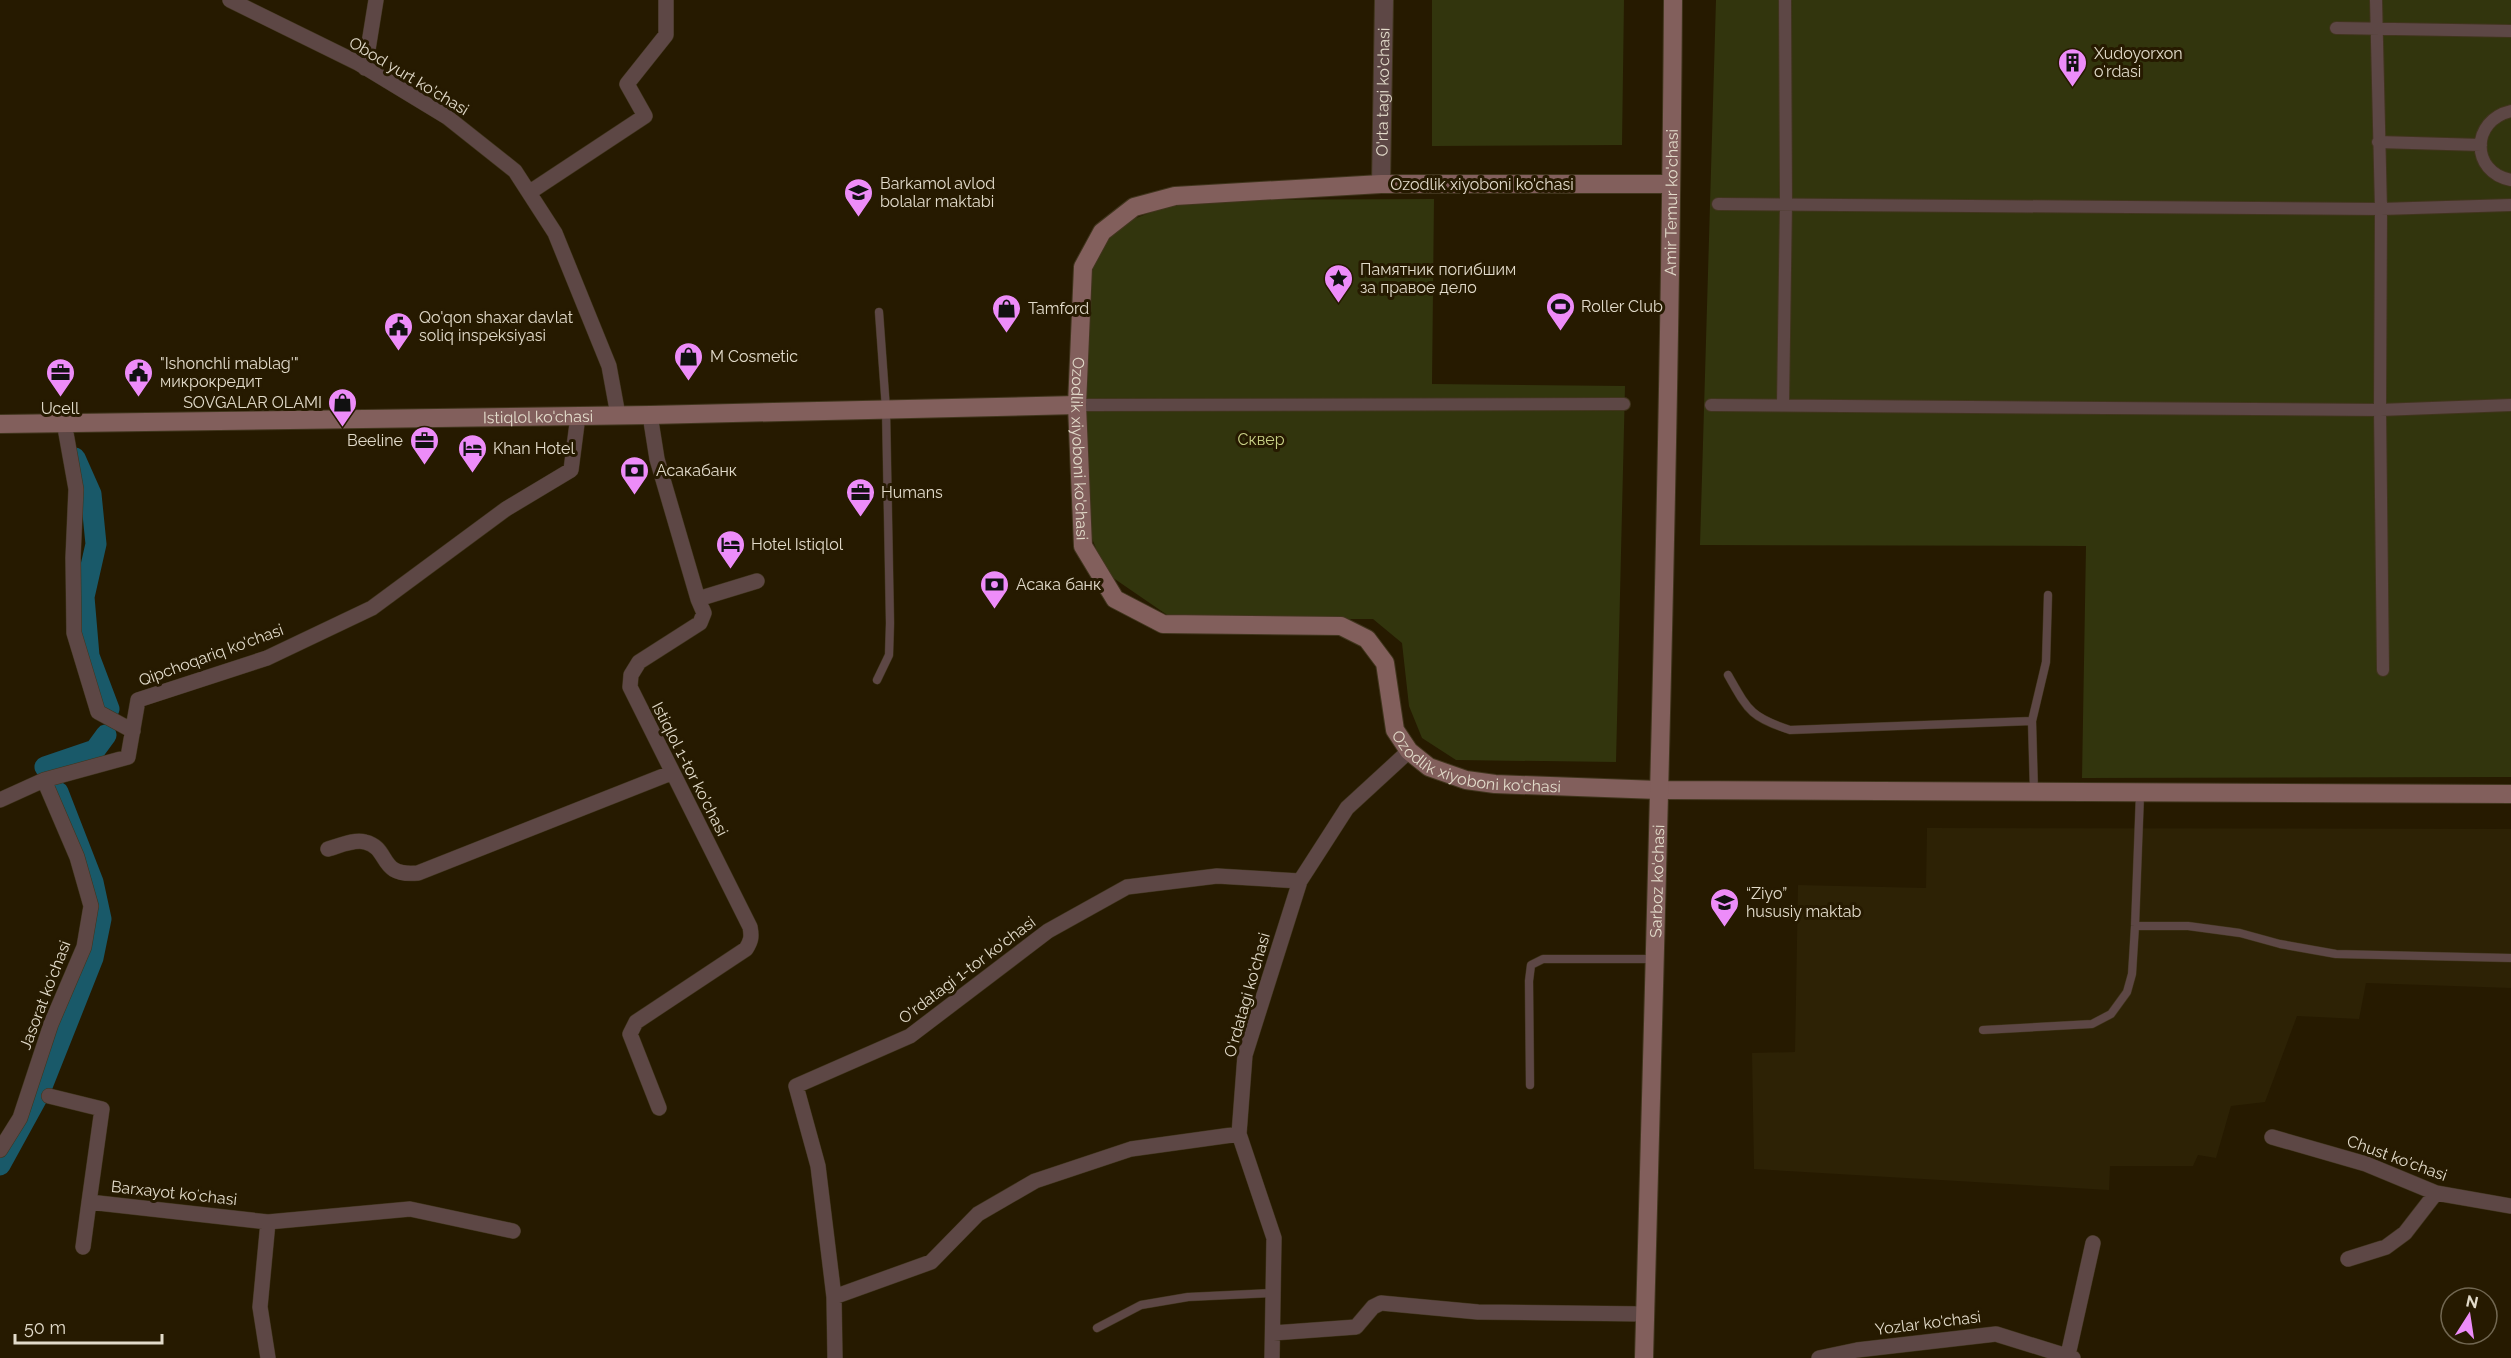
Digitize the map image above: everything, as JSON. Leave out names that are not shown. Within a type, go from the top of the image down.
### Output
[{"type":"main road","name":"Amir Temur ko'chasi","points":[[1667,405],[1673,0]]},
{"type":"main road","name":"Ozodlik xiyoboni ko'chasi","points":[[1671,184],[1381,184],[1175,196],[1134,207],[1102,232],[1083,267],[1077,405],[1083,546],[1116,599],[1163,624],[1341,627],[1367,639],[1385,663],[1395,730],[1409,752],[1429,767],[1466,780],[1495,784],[1658,790],[2511,794]]},
{"type":"main road","name":"Istiqlol ko'chasi","points":[[0,424],[650,415],[1077,405]]},
{"type":"main road","name":"Sarboz ko'chasi","points":[[1644,1358],[1667,405]]},
{"type":"street","name":"Obod yurt ko'chasi","points":[[230,0],[365,68],[447,117],[515,171],[555,233],[604,356],[618,415]]},
{"type":"street","points":[[365,68],[375,0]]},
{"type":"street","points":[[530,192],[645,116],[627,84],[666,35],[666,0]]},
{"type":"street","name":"O'rta tagi ko'chasi","points":[[1381,184],[1384,0]]},
{"type":"street","points":[[1783,405],[1786,203],[1785,0]]},
{"type":"street","points":[[2376,0],[2381,209],[2380,410],[2383,670]]},
{"type":"street","points":[[2336,28],[2511,31]]},
{"type":"street","points":[[2511,111],[2492,119],[2484,129],[2481,146],[2485,164],[2493,172],[2511,180]]},
{"type":"street","points":[[2378,142],[2481,146]]},
{"type":"street","points":[[1718,204],[2381,209],[2511,205]]},
{"type":"street","points":[[1077,405],[1624,404]]},
{"type":"street","points":[[1711,405],[2380,410],[2511,405]]},
{"type":"street","name":"Istiqlol 1-tor ko'chasi","points":[[650,415],[657,459],[704,613],[700,623],[639,662],[631,675],[630,687],[750,927],[752,941],[746,949],[636,1022],[631,1028],[630,1034],[659,1107]]},
{"type":"street","name":"Qipchoqariq ko'chasi","points":[[0,800],[44,780],[128,757],[138,700],[267,658],[372,608],[506,509],[572,471],[578,416]]},
{"type":"street","points":[[64,422],[76,489],[73,558],[74,633],[98,712],[133,730]]},
{"type":"street","points":[[698,599],[758,580]]},
{"type":"street","name":"O'rdatagi ko'chasi","points":[[1272,1358],[1274,1238],[1239,1134],[1245,1055],[1300,881],[1347,808],[1409,752]]},
{"type":"street","points":[[328,849],[354,842],[365,842],[375,847],[393,871],[405,874],[418,873],[671,772]]},
{"type":"street","name":"Jasorat koʻchasi","points":[[0,1150],[20,1118],[51,1023],[84,947],[91,906],[77,857],[44,780]]},
{"type":"street","name":"O'rdatagi 1-tor ko'chasi","points":[[835,1358],[834,1297],[818,1166],[796,1086],[910,1036],[1048,931],[1127,887],[1218,876],[1300,881]]},
{"type":"street","name":"Barxayot koʻchasi","points":[[49,1095],[102,1109],[89,1202],[268,1222],[410,1209],[513,1231]]},
{"type":"street","points":[[834,1297],[931,1262],[978,1214],[1035,1181],[1131,1149],[1239,1134]]},
{"type":"street","name":"Chust ko'chasi","points":[[2272,1137],[2366,1164],[2436,1193],[2510,1202]]},
{"type":"street","points":[[2348,1259],[2386,1247],[2406,1233],[2436,1193]]},
{"type":"street","points":[[83,1247],[89,1202]]},
{"type":"street","points":[[268,1222],[260,1306],[268,1358]]},
{"type":"street","points":[[2071,1357],[2093,1243]]},
{"type":"street","points":[[1273,1333],[1356,1327],[1373,1307],[1381,1303],[1478,1312],[1645,1314]]},
{"type":"street","name":"Yozlar ko'chasi","points":[[1819,1358],[1857,1350],[1996,1334],[2071,1357]]},
{"type":"lane","points":[[877,680],[890,656],[886,409],[879,312]]},
{"type":"lane","points":[[2034,792],[2032,721],[2046,662],[2048,595]]},
{"type":"lane","points":[[1728,675],[1748,710],[1764,722],[1790,730],[2032,721]]},
{"type":"lane","points":[[1983,1030],[2092,1024],[2111,1014],[2127,992],[2132,974],[2140,792]]},
{"type":"lane","points":[[2135,926],[2188,926],[2336,954],[2511,958]]},
{"type":"lane","points":[[1530,1085],[1529,981],[1532,965],[1543,959],[1654,959]]},
{"type":"lane","points":[[1097,1328],[1141,1305],[1188,1297],[1273,1293]]},
{"type":"shaded area","points":[[1927,828],[2511,829],[2511,988],[2366,983],[2359,1019],[2297,1016],[2265,1102],[2231,1106],[2216,1158],[2198,1155],[2193,1166],[2110,1166],[2109,1190],[1754,1169],[1752,1053],[1795,1052],[1798,885],[1926,888]]},
{"type":"green space","points":[[1432,0],[1624,0],[1622,145],[1432,146]]},
{"type":"green space","points":[[1716,0],[2511,0],[2511,777],[2082,778],[2086,546],[1700,545]]},
{"type":"green space","name":"Сквер","points":[[1434,199],[1432,384],[1625,386],[1616,762],[1456,760],[1422,738],[1409,706],[1402,643],[1373,619],[1173,619],[1106,573],[1078,504],[1089,271],[1116,226],[1182,200]]},
{"type":"waterway","points":[[75,458],[91,494],[96,544],[84,597],[89,656],[109,709]]},
{"type":"waterway","points":[[45,767],[95,750],[106,735]]},
{"type":"waterway","points":[[0,1165],[39,1094],[93,958],[101,919],[93,882],[58,792]]},
{"type":"place","name":"Xudoyorxon oʻrdasi","points":[[2073,88]]},
{"type":"place","name":"Barkamol avlod bolalar maktabi","points":[[859,218]]},
{"type":"place","name":"Памятник погибшим за правое дело","points":[[1339,304]]},
{"type":"place","name":"Roller Club","points":[[1560,332]]},
{"type":"place","name":"Tamford","points":[[1007,334]]},
{"type":"place","name":"Qo'qon shaxar davlat soliq inspeksiyasi","points":[[398,352]]},
{"type":"place","name":"M Cosmetic","points":[[689,382]]},
{"type":"place","name":"Ucell","points":[[60,398]]},
{"type":"place","name":"\"Ishonchli mablag'\" микрокредит","points":[[139,398]]},
{"type":"place","name":"SOVGALAR OLAMI","points":[[343,428]]},
{"type":"place","name":"Beeline","points":[[424,466]]},
{"type":"place","name":"Khan Hotel","points":[[472,474]]},
{"type":"place","name":"Асакабанк","points":[[635,496]]},
{"type":"place","name":"Humans","points":[[860,518]]},
{"type":"place","name":"Hotel Istiqlol","points":[[730,570]]},
{"type":"place","name":"Асака банк","points":[[995,610]]},
{"type":"place","name":"“Ziyo” hususiy maktab","points":[[1725,928]]}]
